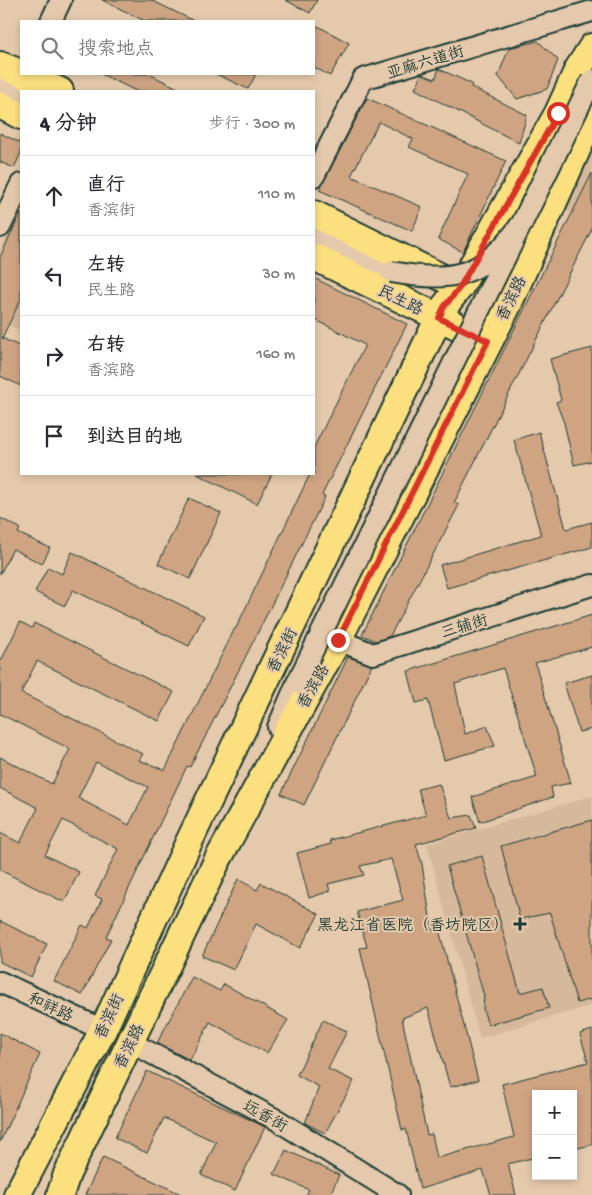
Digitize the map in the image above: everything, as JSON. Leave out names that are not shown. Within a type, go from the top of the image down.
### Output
[{"type":"main road","name":"香滨街","points":[[17,1195],[102,1030],[444,307],[460,287],[558,113],[578,69],[592,47]]},
{"type":"main road","points":[[0,65],[24,78],[57,90]]},
{"type":"main road","points":[[0,105],[20,115]]},
{"type":"main road","name":"香滨路","points":[[60,1188],[217,861],[338,640],[488,341],[508,305],[591,119]]},
{"type":"main road","points":[[315,214],[460,287]]},
{"type":"main road","name":"民生路","points":[[315,257],[488,341]]},
{"type":"street","points":[[51,20],[61,0]]},
{"type":"street","name":"亚麻六道街","points":[[315,174],[363,79],[592,10]]},
{"type":"street","points":[[0,82],[24,78]]},
{"type":"street","points":[[217,861],[297,683],[592,80]]},
{"type":"street","points":[[0,227],[20,186]]},
{"type":"street","points":[[315,234],[391,272],[435,278],[458,275],[485,263],[508,243],[522,224]]},
{"type":"street","name":"三辅街","points":[[338,640],[373,654],[592,585]]},
{"type":"street","name":"和祥路","points":[[0,982],[102,1030]]},
{"type":"street","name":"远香街","points":[[130,1042],[277,1120],[398,1195]]},
{"type":"shaded area","points":[[592,154],[592,220],[561,210]]},
{"type":"shaded area","points":[[20,208],[20,331],[0,321],[0,250]]},
{"type":"shaded area","name":"黑龙江省医院（香坊院区）","points":[[592,796],[592,1005],[480,1038],[427,844]]},
{"type":"building","points":[[102,0],[151,0],[192,20],[143,20]]},
{"type":"building","points":[[285,0],[317,0],[310,13]]},
{"type":"building","points":[[318,26],[349,43],[330,76],[315,68],[315,31]]},
{"type":"building","points":[[538,41],[558,60],[547,89],[517,99],[498,76],[509,48]]},
{"type":"building","points":[[439,69],[472,84],[471,87],[527,115],[519,143],[415,89],[422,74],[435,79]]},
{"type":"building","points":[[103,75],[151,75],[182,90],[134,90]]},
{"type":"building","points":[[218,75],[255,75],[248,89]]},
{"type":"building","points":[[367,98],[506,161],[463,252],[438,239],[468,174],[409,147],[413,139],[379,122],[351,176],[422,207],[412,231],[319,190]]},
{"type":"building","points":[[0,133],[20,143],[20,155],[14,168],[0,162]]},
{"type":"building","points":[[592,173],[592,229],[454,503],[459,505],[390,636],[376,641],[362,635]]},
{"type":"building","points":[[20,215],[20,301],[2,338],[20,347],[20,386],[0,376],[0,257]]},
{"type":"building","points":[[315,278],[407,324],[322,495],[325,497],[261,626],[190,767],[187,766],[106,937],[111,939],[82,995],[54,981],[82,925],[88,928],[102,899],[95,896],[118,849],[63,820],[45,855],[79,872],[64,902],[0,870],[0,833],[20,843],[38,808],[0,788],[0,757],[52,784],[70,749],[0,714],[0,663],[20,622],[32,628],[34,623],[174,692],[159,721],[37,661],[21,693],[143,754],[139,760],[165,770],[310,475],[315,475],[315,445],[365,345],[315,320]],"holes":[[[96,762],[148,787],[129,825],[78,798]]]},
{"type":"building","points":[[592,348],[592,461],[574,465],[564,423],[556,402],[561,400],[550,359]]},
{"type":"building","points":[[539,432],[566,529],[592,522],[592,547],[447,588],[440,565],[541,535],[514,440]]},
{"type":"building","points":[[199,475],[272,475],[257,504]]},
{"type":"building","points":[[189,498],[221,513],[190,579],[158,564]]},
{"type":"building","points":[[0,518],[20,528],[18,533],[50,548],[42,564],[13,549],[0,574]]},
{"type":"building","points":[[72,552],[204,616],[189,646],[73,590],[65,606],[35,592],[48,567],[62,574]]},
{"type":"building","points":[[592,615],[592,647],[535,663],[571,783],[551,787],[553,797],[480,822],[472,797],[537,777],[503,668],[455,684],[465,734],[487,726],[495,746],[444,760],[428,700],[416,703],[408,671]]},
{"type":"building","points":[[348,657],[372,665],[304,805],[281,794]]},
{"type":"building","points":[[592,675],[592,729],[579,732],[564,683]]},
{"type":"building","points":[[439,784],[451,818],[471,815],[476,828],[416,844],[422,864],[432,930],[439,929],[478,1080],[450,1087],[428,1008],[402,1018],[427,1135],[432,1134],[437,1158],[514,1137],[502,1084],[588,1062],[580,1034],[592,1030],[592,1145],[577,1148],[577,1090],[532,1090],[532,1158],[508,1164],[516,1195],[491,1195],[483,1170],[420,1189],[406,1129],[402,1130],[360,948],[367,947],[357,912],[403,900],[391,859],[360,866],[364,875],[328,884],[330,891],[309,898],[297,853],[331,844],[330,840],[426,815],[418,789]]},
{"type":"building","points":[[592,820],[592,999],[577,1003],[550,913],[520,919],[501,846]]},
{"type":"building","points":[[482,856],[520,993],[543,987],[549,1008],[488,1025],[483,1009],[484,996],[447,866]]},
{"type":"building","points":[[238,879],[257,890],[261,883],[319,914],[300,948],[256,924],[234,970],[202,956]]},
{"type":"building","points":[[0,921],[47,944],[31,977],[0,962]]},
{"type":"building","points":[[192,977],[220,991],[224,984],[288,1020],[267,1053],[210,1022],[190,1060],[157,1043]]},
{"type":"building","points":[[323,1020],[347,1031],[328,1069],[354,1081],[325,1133],[305,1123],[319,1087],[297,1075]]},
{"type":"building","points":[[0,1033],[40,1054],[0,1142]]},
{"type":"building","points":[[147,1071],[265,1127],[235,1191],[201,1175],[216,1142],[164,1118],[147,1153],[115,1138]]},
{"type":"building","points":[[286,1150],[339,1175],[330,1195],[306,1195],[309,1190],[274,1174]]},
{"type":"building","points":[[103,1157],[183,1195],[85,1195]]},
{"type":"place","name":"黑龙江省医院（香坊院区）","points":[[520,924]]},
{"type":"route","points":[[338,640],[488,341],[439,318],[444,307],[460,287],[558,113]]}]
